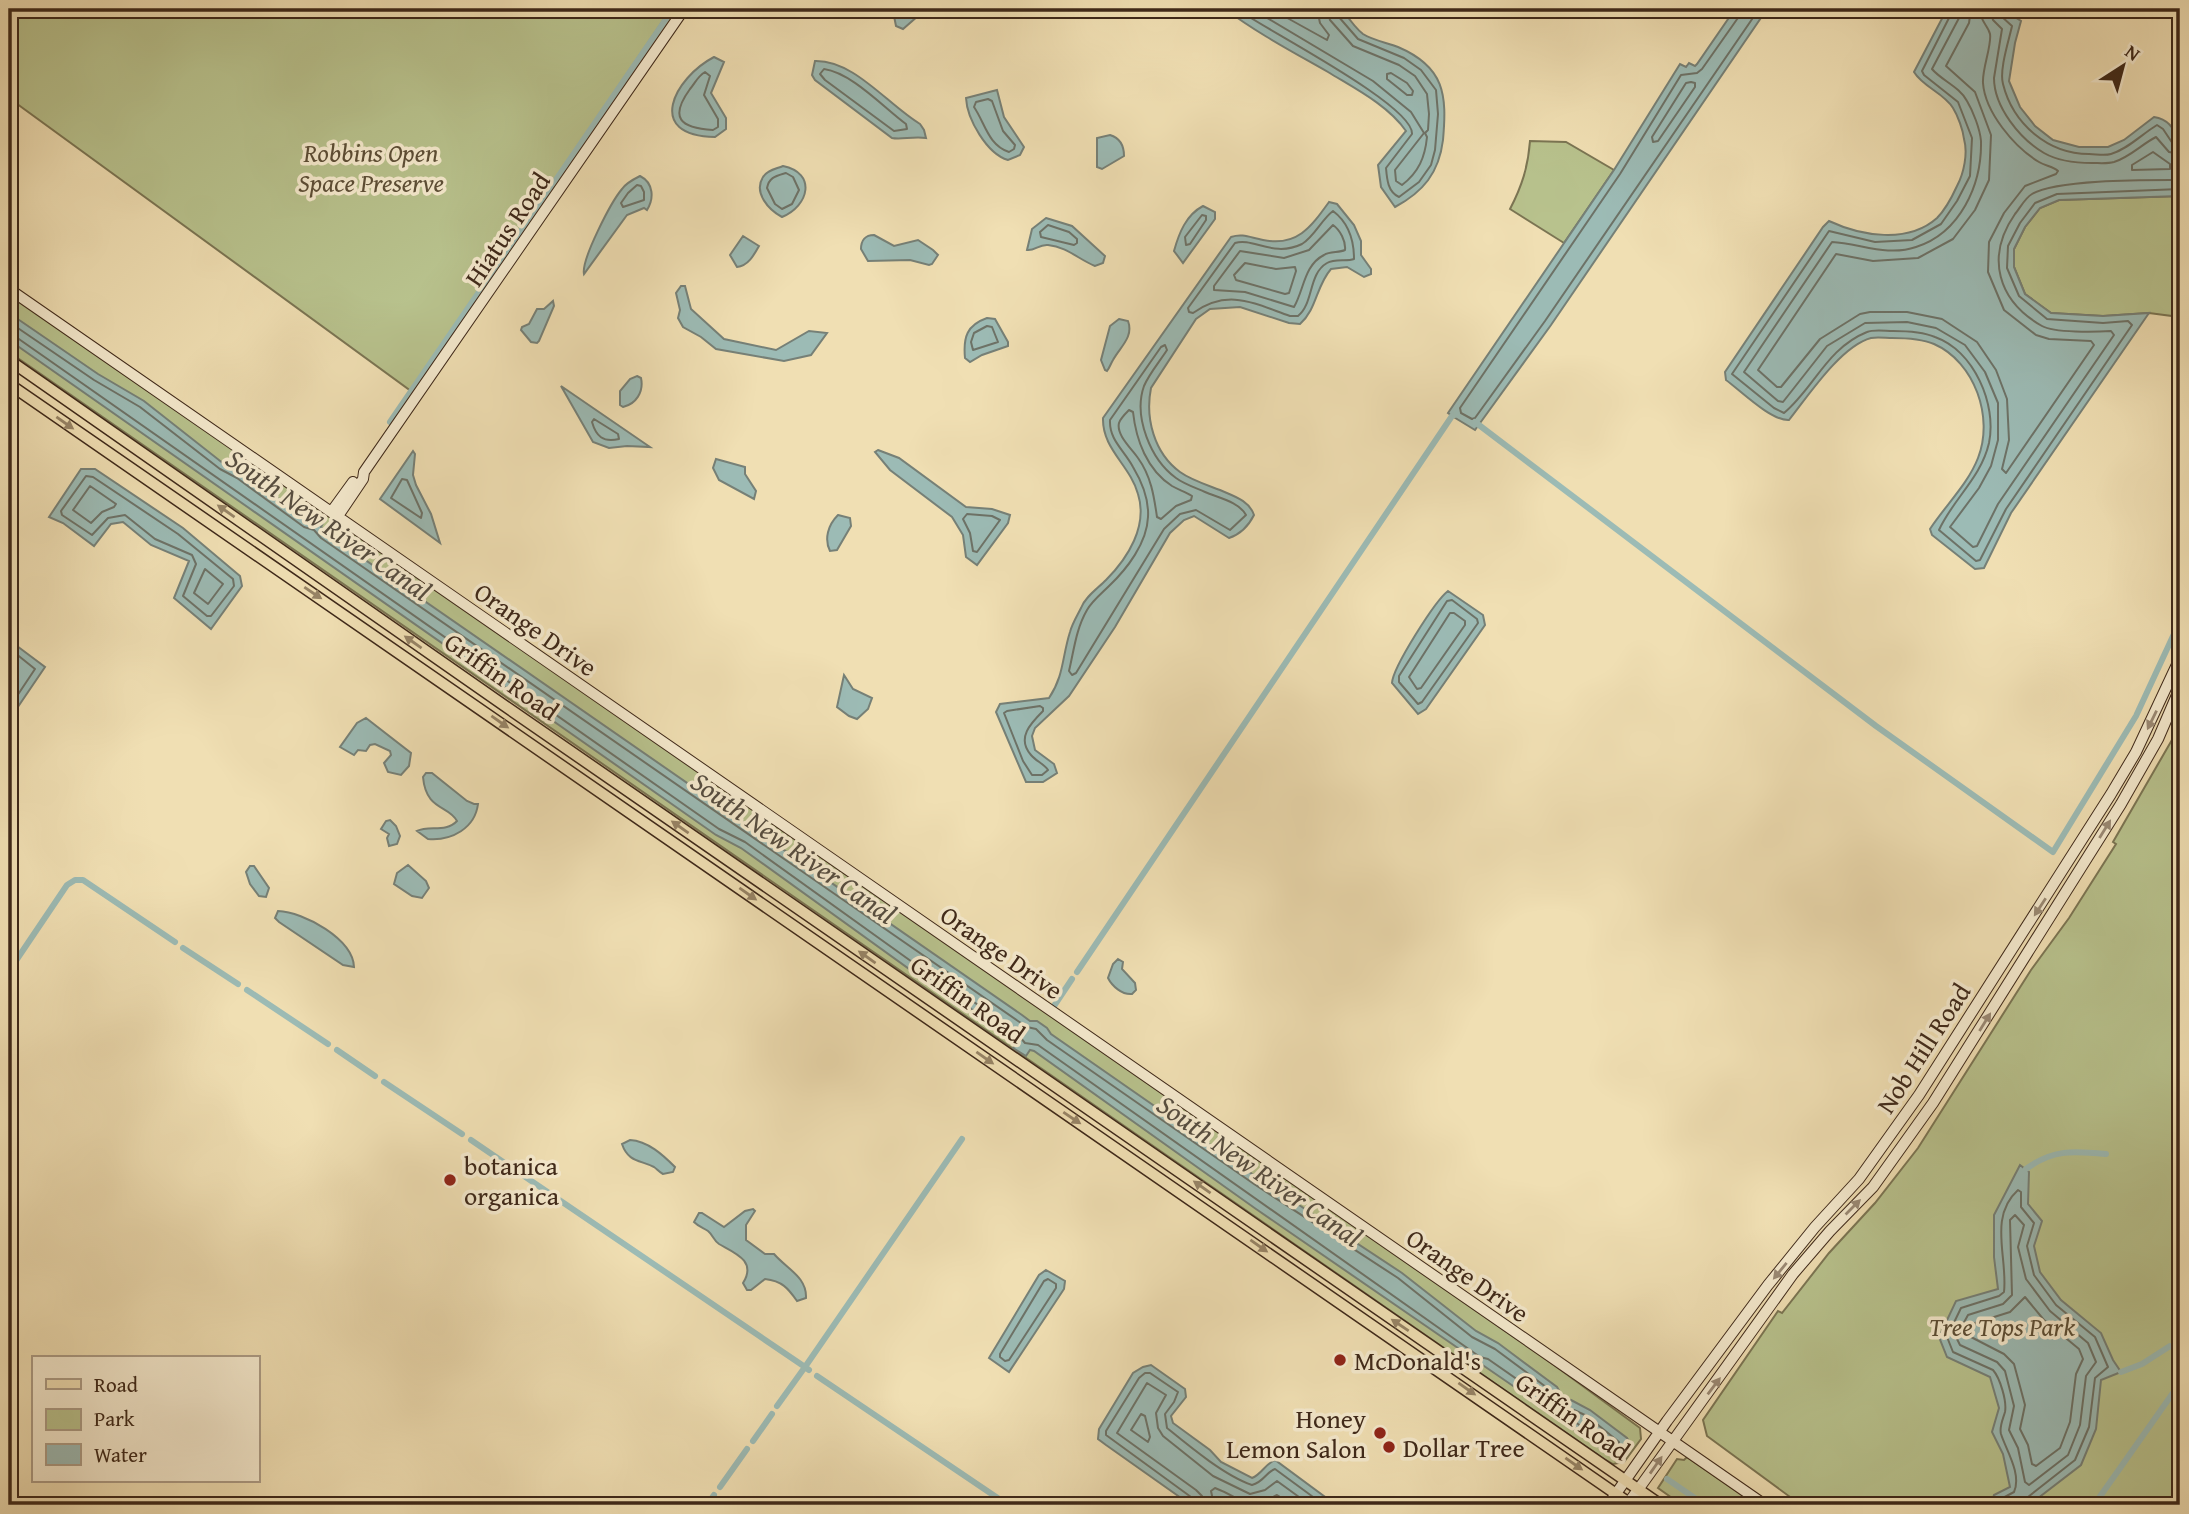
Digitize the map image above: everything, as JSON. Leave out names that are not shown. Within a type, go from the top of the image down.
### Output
[{"type":"main road","name":"Griffin Road","points":[[9,360],[1661,1505]]},
{"type":"main road","name":"Griffin Road","points":[[9,384],[1629,1504]]},
{"type":"main road","points":[[267,562],[283,560],[289,555]]},
{"type":"main road","points":[[289,576],[295,570],[306,567]]},
{"type":"main road","points":[[1301,1275],[1319,1277],[1327,1274]]},
{"type":"main road","points":[[1344,1305],[1353,1301],[1379,1310]]},
{"type":"street","name":"Hiatus Road","points":[[335,514],[358,476],[364,472],[684,9]]},
{"type":"street","name":"Orange Drive","points":[[9,289],[1765,1505]]},
{"type":"street","name":"Nob Hill Road","points":[[1608,1505],[1768,1285],[1815,1227],[1859,1179],[1919,1095],[2111,794],[2136,751],[2180,658]]},
{"type":"street","name":"Nob Hill Road","points":[[1629,1504],[1793,1274],[1873,1187],[1933,1103],[2127,793],[2158,739],[2180,688]]},
{"type":"green space","name":"Robbins Open Space Preserve","points":[[9,9],[671,9],[411,391],[9,98]]},
{"type":"green space","points":[[1530,141],[1566,142],[1614,170],[1564,243],[1510,209],[1524,176]]},
{"type":"green space","points":[[2180,196],[2180,317],[2149,313],[2103,316],[2051,313],[2025,294],[2014,267],[2014,249],[2025,227],[2040,208],[2059,200]]},
{"type":"green space","points":[[9,292],[1539,1354],[1640,1428],[1641,1439],[1624,1462],[1613,1464],[1604,1459],[9,352]]},
{"type":"green space","name":"Tree Tops Park","points":[[2180,726],[2180,1505],[1801,1505],[1707,1436],[1703,1420],[1778,1311],[1782,1313],[1918,1148],[2031,970],[2069,918],[2116,844],[2113,842]]},
{"type":"green space","points":[[1687,1457],[1757,1505],[1682,1505],[1658,1488],[1677,1459],[1684,1460]]},
{"type":"water","points":[[897,9],[926,9],[903,29],[896,26],[894,16]]},
{"type":"water","points":[[1225,9],[1342,9],[1363,34],[1398,47],[1425,64],[1440,84],[1444,124],[1438,162],[1421,188],[1395,207],[1381,187],[1378,165],[1406,131],[1390,113]]},
{"type":"water","points":[[1735,9],[1767,9],[1551,325],[1475,430],[1452,416],[1448,413],[1614,170],[1680,64],[1686,67],[1689,63],[1695,66]]},
{"type":"water","points":[[1947,9],[2002,9],[2021,21],[2009,81],[2020,107],[2035,126],[2053,140],[2079,147],[2108,147],[2124,140],[2154,117],[2165,121],[2172,128],[2180,149],[2181,161],[2180,196],[2059,200],[2040,208],[2025,227],[2014,249],[2014,267],[2025,294],[2051,313],[2103,316],[2149,313],[2011,513],[1984,568],[1975,569],[1932,535],[1930,529],[1968,477],[1978,458],[1984,426],[1982,409],[1970,377],[1948,352],[1919,340],[1871,338],[1848,351],[1837,361],[1789,420],[1774,416],[1756,404],[1726,380],[1725,372],[1829,221],[1855,231],[1899,234],[1925,226],[1937,218],[1948,203],[1965,163],[1963,131],[1949,103],[1914,72]]},
{"type":"water","points":[[714,57],[724,62],[711,93],[726,118],[726,129],[715,137],[693,134],[679,127],[673,117],[673,104],[678,91],[687,78]]},
{"type":"water","points":[[815,61],[829,63],[857,75],[920,124],[926,138],[892,138],[815,80],[812,75]]},
{"type":"water","points":[[997,90],[1004,117],[1024,147],[1020,155],[1008,160],[986,143],[974,125],[967,106],[966,98]]},
{"type":"water","points":[[1110,135],[1121,143],[1124,156],[1102,169],[1097,167],[1097,138]]},
{"type":"water","points":[[783,166],[801,175],[805,190],[798,205],[782,217],[764,200],[760,183],[769,171]]},
{"type":"water","points":[[640,176],[648,183],[651,191],[647,210],[644,208],[627,215],[584,274],[592,244],[611,206],[624,187]]},
{"type":"water","points":[[1329,202],[1337,204],[1354,225],[1361,241],[1361,255],[1371,269],[1371,274],[1364,277],[1347,267],[1331,269],[1310,311],[1300,324],[1240,307],[1210,309],[1196,319],[1151,388],[1151,423],[1158,445],[1171,464],[1184,475],[1244,502],[1254,515],[1244,529],[1229,538],[1194,516],[1184,520],[1170,533],[1115,627],[1069,696],[1035,728],[1032,736],[1035,750],[1054,764],[1057,773],[1043,782],[1026,782],[996,712],[1000,704],[1049,698],[1060,674],[1071,629],[1083,604],[1122,562],[1138,529],[1138,494],[1107,439],[1103,418],[1231,237],[1275,241],[1294,238],[1309,227]]},
{"type":"water","points":[[1203,206],[1215,212],[1215,219],[1183,263],[1174,251],[1178,238],[1188,219]]},
{"type":"water","points":[[1046,218],[1072,226],[1105,256],[1103,263],[1095,266],[1055,246],[1027,250],[1032,229]]},
{"type":"water","points":[[874,235],[894,246],[918,240],[938,255],[929,265],[910,260],[868,261],[861,249],[862,243],[866,237]]},
{"type":"water","points":[[743,236],[759,246],[747,262],[737,267],[730,255]]},
{"type":"water","points":[[681,286],[685,286],[691,309],[724,339],[776,350],[809,331],[827,333],[811,355],[784,361],[716,349],[683,327],[678,318],[680,310],[676,293]]},
{"type":"water","points":[[553,301],[554,306],[539,341],[531,342],[521,330],[522,327],[529,324],[537,309],[544,309]]},
{"type":"water","points":[[9,313],[98,374],[144,401],[224,464],[287,504],[308,521],[317,523],[318,520],[323,523],[321,527],[325,532],[1030,1021],[1037,1021],[1051,1034],[1258,1178],[1402,1273],[1476,1331],[1498,1343],[1557,1387],[1560,1392],[1548,1410],[1256,1209],[1034,1051],[1030,1050],[1026,1056],[1013,1048],[1017,1042],[1010,1036],[921,974],[912,971],[741,848],[716,835],[9,340]]},
{"type":"water","points":[[987,318],[995,319],[1008,346],[970,362],[965,358],[966,338],[975,324]]},
{"type":"water","points":[[1119,319],[1128,321],[1129,332],[1107,371],[1101,360],[1110,326]]},
{"type":"water","points":[[637,376],[642,383],[640,393],[632,403],[623,407],[620,405],[620,391],[630,379]]},
{"type":"water","points":[[561,386],[650,447],[609,448],[593,442]]},
{"type":"water","points":[[878,450],[899,458],[966,507],[992,509],[1010,515],[1008,523],[977,565],[966,557],[963,535],[952,517],[890,470],[875,452]]},
{"type":"water","points":[[413,451],[413,475],[431,514],[440,543],[380,499]]},
{"type":"water","points":[[716,459],[745,467],[745,474],[756,491],[754,499],[719,480],[713,468]]},
{"type":"water","points":[[81,469],[95,469],[183,528],[240,576],[242,586],[211,629],[174,598],[189,561],[151,545],[123,522],[111,524],[94,546],[63,523],[49,517]]},
{"type":"water","points":[[838,515],[850,518],[851,526],[837,550],[830,551],[828,532]]},
{"type":"water","points":[[1448,591],[1483,615],[1485,625],[1426,709],[1418,714],[1392,683],[1399,663],[1416,635]]},
{"type":"water","points":[[13,643],[45,667],[9,720],[9,649]]},
{"type":"water","points":[[844,675],[853,689],[872,698],[868,709],[857,719],[837,707]]},
{"type":"water","points":[[366,718],[411,753],[409,766],[401,775],[388,772],[384,763],[391,755],[390,751],[375,744],[370,745],[366,751],[358,750],[354,755],[340,747],[357,723]]},
{"type":"water","points":[[426,773],[432,773],[467,801],[478,804],[472,820],[454,835],[428,839],[417,831],[448,827],[457,821],[428,796],[423,777]]},
{"type":"water","points":[[390,820],[400,836],[397,844],[389,846],[389,834],[381,829],[386,821]]},
{"type":"water","points":[[408,865],[426,881],[429,888],[422,898],[412,896],[394,884],[397,873]]},
{"type":"water","points":[[250,866],[254,866],[269,888],[266,897],[259,896],[250,884],[246,872]]},
{"type":"water","points":[[278,911],[301,916],[336,937],[352,957],[354,967],[343,965],[279,922],[275,918]]},
{"type":"water","points":[[1118,959],[1123,962],[1122,969],[1135,983],[1136,990],[1132,994],[1118,989],[1108,978]]},
{"type":"water","points":[[630,1140],[643,1143],[660,1153],[675,1167],[673,1172],[663,1174],[654,1167],[635,1160],[622,1144]]},
{"type":"water","points":[[2020,1165],[2029,1172],[2028,1204],[2042,1221],[2034,1246],[2040,1272],[2061,1300],[2101,1333],[2121,1372],[2101,1380],[2096,1429],[2081,1465],[2029,1505],[1991,1505],[1994,1495],[2010,1487],[2003,1454],[1992,1432],[1999,1408],[1990,1377],[1947,1357],[1939,1337],[1956,1301],[1998,1289],[1994,1257],[1994,1215]]},
{"type":"water","points":[[745,1211],[755,1211],[746,1225],[746,1240],[765,1254],[774,1254],[795,1274],[803,1284],[806,1298],[797,1301],[784,1286],[765,1279],[747,1290],[743,1283],[747,1275],[746,1263],[737,1254],[717,1243],[708,1231],[694,1222],[699,1213],[702,1213],[724,1227]]},
{"type":"water","points":[[1046,1270],[1065,1281],[1064,1289],[1009,1372],[989,1358],[1039,1275]]},
{"type":"water","points":[[1151,1365],[1185,1389],[1186,1397],[1171,1416],[1173,1423],[1210,1450],[1221,1462],[1252,1478],[1275,1460],[1336,1505],[1191,1505],[1098,1439],[1099,1429],[1133,1373]]},
{"type":"water","points":[[1571,1400],[1590,1410],[1627,1438],[1630,1443],[1621,1456],[1613,1457],[1559,1419],[1564,1412],[1562,1410]]},
{"type":"waterway","points":[[390,422],[673,9]]},
{"type":"waterway","points":[[1077,972],[1452,416],[1457,414]]},
{"type":"waterway","points":[[1475,422],[1876,726],[2053,852],[2136,716],[2180,621]]},
{"type":"waterway","points":[[9,971],[67,885],[75,880],[83,880],[175,942]]},
{"type":"waterway","points":[[183,948],[238,984]]},
{"type":"waterway","points":[[1054,1006],[1072,979]]},
{"type":"waterway","points":[[247,990],[328,1044]]},
{"type":"waterway","points":[[337,1050],[375,1076]]},
{"type":"waterway","points":[[384,1082],[462,1134]]},
{"type":"waterway","points":[[471,1140],[805,1367],[962,1139]]},
{"type":"waterway","points":[[2026,1169],[2045,1158],[2064,1153],[2106,1154]]},
{"type":"waterway","points":[[2121,1372],[2142,1364],[2170,1346],[2180,1349]]},
{"type":"waterway","points":[[777,1406],[805,1367],[809,1370]]},
{"type":"waterway","points":[[817,1376],[1008,1505]]},
{"type":"waterway","points":[[2094,1505],[2180,1383]]},
{"type":"waterway","points":[[753,1441],[772,1414]]},
{"type":"waterway","points":[[720,1487],[747,1449]]},
{"type":"waterway","name":"South New River Canal","points":[[1667,1479],[1705,1505]]},
{"type":"waterway","points":[[707,1505],[714,1495]]},
{"type":"place","name":"botanica organica","points":[[450,1180]]},
{"type":"place","name":"McDonald's","points":[[1340,1360]]},
{"type":"place","name":"Honey Lemon Salon","points":[[1380,1433]]},
{"type":"place","name":"Dollar Tree","points":[[1389,1447]]}]
